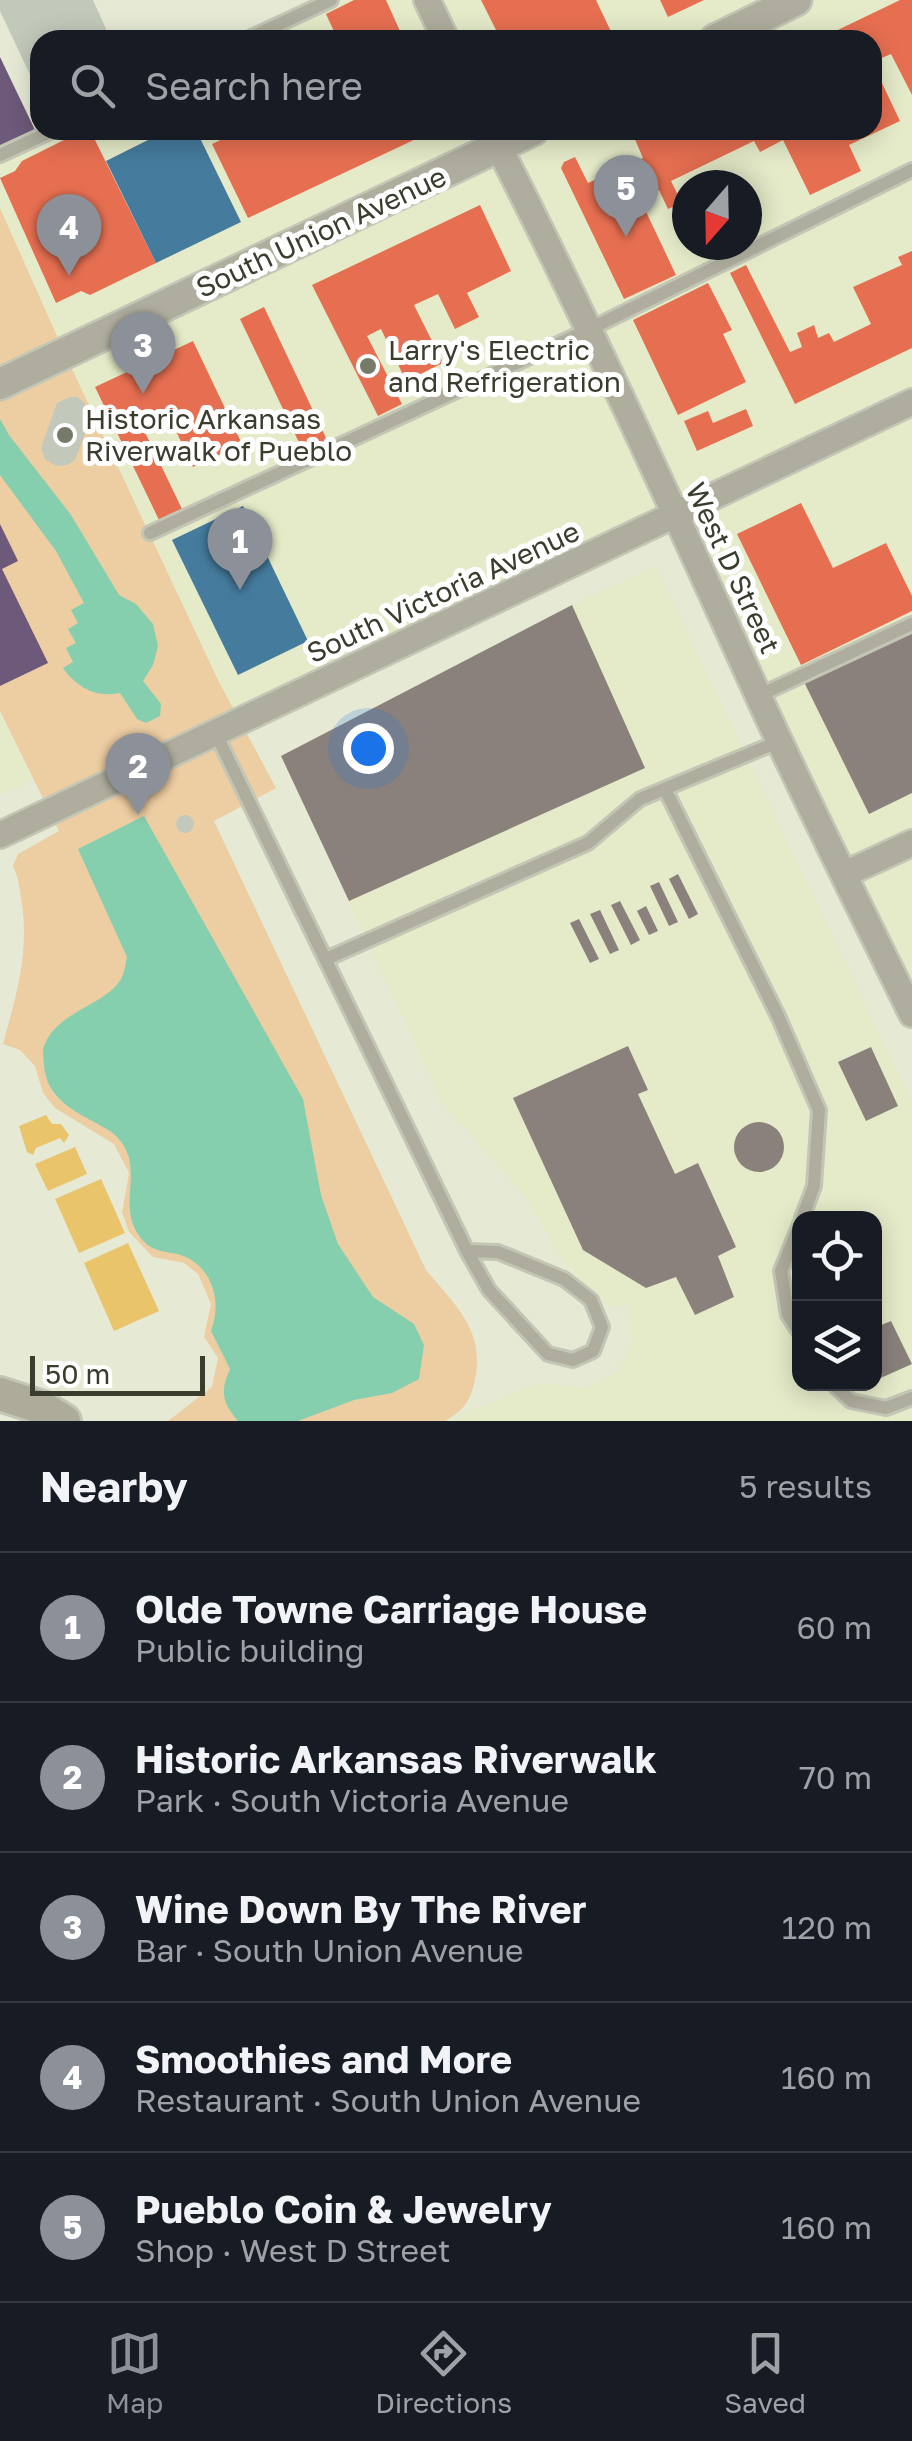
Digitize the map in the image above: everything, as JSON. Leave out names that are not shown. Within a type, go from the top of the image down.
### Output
[{"type":"main road","points":[[0,1394],[43,1408],[64,1421]]},
{"type":"street","points":[[428,0],[442,30]]},
{"type":"street","points":[[735,30],[796,0]]},
{"type":"street","name":"South Union Avenue","points":[[0,384],[492,140]]},
{"type":"street","name":"West D Street","points":[[494,140],[912,1014]]},
{"type":"street","name":"South Victoria Avenue","points":[[0,835],[912,402]]},
{"type":"street","points":[[845,874],[912,843]]},
{"type":"lane","points":[[267,30],[330,0]]},
{"type":"lane","points":[[0,156],[33,140]]},
{"type":"lane","points":[[150,533],[588,330],[912,170]]},
{"type":"lane","points":[[758,696],[912,624]]},
{"type":"lane","points":[[216,732],[468,1250],[489,1290],[548,1354],[573,1360],[593,1351],[602,1326],[591,1300],[564,1278],[498,1252],[468,1250]]},
{"type":"lane","points":[[326,959],[588,843],[640,798],[780,741]]},
{"type":"lane","points":[[665,789],[778,1016],[819,1110],[814,1186],[805,1211]]},
{"type":"lane","points":[[792,1244],[781,1272],[792,1321]]},
{"type":"lane","points":[[840,1391],[851,1401],[886,1408],[912,1398]]},
{"type":"shaded area","points":[[331,0],[912,0],[912,1014],[676,514],[241,721],[218,680],[0,208],[0,155],[32,140],[882,140],[882,30],[266,30]]},
{"type":"shaded area","points":[[0,208],[218,680],[276,788],[214,821],[426,1270],[472,1332],[477,1362],[473,1387],[466,1404],[445,1421],[168,1421],[212,1387],[218,1358],[204,1337],[211,1304],[198,1274],[184,1263],[153,1257],[129,1232],[122,1212],[129,1173],[114,1144],[55,1108],[43,1093],[35,1066],[20,1050],[3,1044],[24,941],[21,894],[13,866],[18,854],[59,831],[0,711]]},
{"type":"shaded area","points":[[0,419],[71,515],[119,595],[136,604],[153,624],[158,646],[143,681],[161,704],[160,716],[146,723],[137,719],[120,693],[88,690],[63,668],[73,662],[66,648],[76,643],[68,629],[78,623],[71,610],[84,603],[56,551],[0,475]]},
{"type":"shaded area","points":[[656,566],[912,1101],[912,1421],[447,1421],[537,1383],[587,1388],[618,1371],[631,1346],[630,1305],[609,1307],[573,1272],[525,1196],[443,1104],[281,756],[572,605]]},
{"type":"shaded area","points":[[0,713],[33,780],[0,795]]},
{"type":"shaded area","points":[[144,816],[303,1099],[321,1195],[338,1244],[373,1297],[414,1324],[424,1345],[419,1379],[392,1393],[354,1400],[298,1421],[238,1421],[224,1396],[230,1369],[211,1331],[215,1300],[210,1281],[188,1258],[157,1250],[140,1237],[130,1212],[131,1174],[126,1149],[113,1133],[70,1108],[50,1086],[43,1050],[48,1037],[68,1018],[114,988],[127,957],[78,849]]},
{"type":"building: Homes","points":[[46,1115],[52,1124],[61,1124],[69,1135],[64,1143],[60,1138],[36,1148],[33,1155],[27,1152],[19,1126]]},
{"type":"building: Homes","points":[[75,1147],[87,1174],[48,1191],[35,1164]]},
{"type":"building: Homes","points":[[101,1179],[125,1233],[79,1253],[55,1199]]},
{"type":"building: Homes","points":[[128,1243],[159,1311],[114,1331],[84,1263]]},
{"type":"building: Shops","points":[[354,0],[386,0],[400,30],[333,30],[326,14]]},
{"type":"building: Shops","points":[[481,0],[596,0],[610,30],[496,30]]},
{"type":"building: Shops","points":[[660,0],[704,0],[668,17]]},
{"type":"building: Shops","points":[[900,0],[912,0],[912,95],[891,54],[882,58],[882,30],[838,30]]},
{"type":"building: Shops","points":[[882,83],[900,121],[882,129]]},
{"type":"building: Shops","points":[[64,140],[95,140],[156,263],[90,295],[81,291],[56,303],[0,178],[15,171],[22,161]]},
{"type":"building: Shops","points":[[221,140],[414,140],[248,218],[212,144]]},
{"type":"building: Shops","points":[[635,140],[783,140],[760,152],[754,141],[694,170],[672,170],[672,207],[668,209],[659,190],[640,199],[676,275],[624,299],[561,168],[564,162],[575,157],[588,183],[643,158]]},
{"type":"building: Shops","points":[[783,140],[860,140],[849,145],[861,171],[810,195]]},
{"type":"building: Shops","points":[[480,205],[511,271],[467,293],[479,317],[455,329],[438,294],[414,305],[443,363],[406,381],[381,329],[367,336],[402,404],[378,416],[312,285]]},
{"type":"building: Shops","points":[[912,251],[912,348],[795,404],[730,273],[746,265],[790,352],[802,347],[797,333],[814,325],[818,338],[829,333],[834,342],[871,324],[853,287],[902,265],[898,257]]},
{"type":"building: Shops","points":[[708,283],[732,330],[723,334],[746,382],[678,415],[633,320]]},
{"type":"building: Shops","points":[[264,307],[327,440],[303,451],[240,319]]},
{"type":"building: Shops","points":[[193,341],[242,444],[193,467],[167,412],[141,424],[182,509],[159,520],[95,387]]},
{"type":"building: Shops","points":[[746,409],[753,426],[697,451],[684,421],[708,411],[713,423]]},
{"type":"building: Shops","points":[[801,503],[833,568],[886,543],[912,596],[912,611],[801,665],[737,534]]},
{"type":"building: Offices","points":[[0,57],[30,120],[30,132],[0,146]]},
{"type":"building: Offices","points":[[0,524],[18,561],[2,569],[48,663],[0,686]]},
{"type":"building: Public","points":[[148,140],[201,140],[241,222],[156,263],[106,161]]},
{"type":"building: Public","points":[[243,506],[308,641],[238,675],[172,540]]},
{"type":"building: Industry","points":[[572,605],[645,768],[349,901],[281,756]]},
{"type":"building: Industry","points":[[912,630],[912,793],[869,814],[804,682]]},
{"type":"building: Industry","points":[[678,874],[698,914],[689,919],[669,879]]},
{"type":"building: Industry","points":[[659,882],[678,922],[669,926],[650,886]]},
{"type":"building: Industry","points":[[620,901],[640,940],[631,945],[611,905]]},
{"type":"building: Industry","points":[[646,906],[658,931],[649,935],[637,911]]},
{"type":"building: Industry","points":[[600,910],[619,950],[610,954],[590,914]]},
{"type":"building: Industry","points":[[579,919],[599,959],[590,963],[570,923]]},
{"type":"building: Industry","points":[[628,1046],[648,1090],[638,1094],[675,1174],[698,1163],[736,1247],[718,1256],[734,1297],[695,1315],[676,1277],[646,1288],[583,1250],[513,1098]]},
{"type":"building: Industry","points":[[871,1047],[898,1106],[866,1121],[838,1062]]},
{"type":"building: Industry","points":[[759,1122],[777,1129],[784,1147],[777,1165],[759,1172],[741,1165],[734,1147],[741,1129]]},
{"type":"building: Industry","points":[[891,1321],[912,1364],[882,1377],[882,1325]]},
{"type":"building: Other","points":[[0,0],[93,0],[106,30],[30,30],[30,75],[0,11]]},
{"type":"building: Other","name":"Historic Arkansas Riverwalk of Pueblo","points":[[70,397],[84,402],[91,418],[75,460],[56,466],[45,459],[41,448],[57,403]]},
{"type":"building: Other","points":[[185,815],[194,824],[185,833],[176,824]]},
{"type":"place","name":"Pueblo Coin & Jewelry","points":[[626,237]]},
{"type":"place","name":"Smoothies and More","points":[[69,276]]},
{"type":"place","name":"Larry's Electric and Refrigeration","points":[[368,366]]},
{"type":"place","name":"Wine Down By The River","points":[[143,394]]},
{"type":"place","name":"Historic Arkansas Riverwalk of Pueblo","points":[[65,435]]},
{"type":"place","name":"Olde Towne Carriage House","points":[[240,590]]},
{"type":"place","name":"Historic Arkansas Riverwalk","points":[[138,815]]}]
